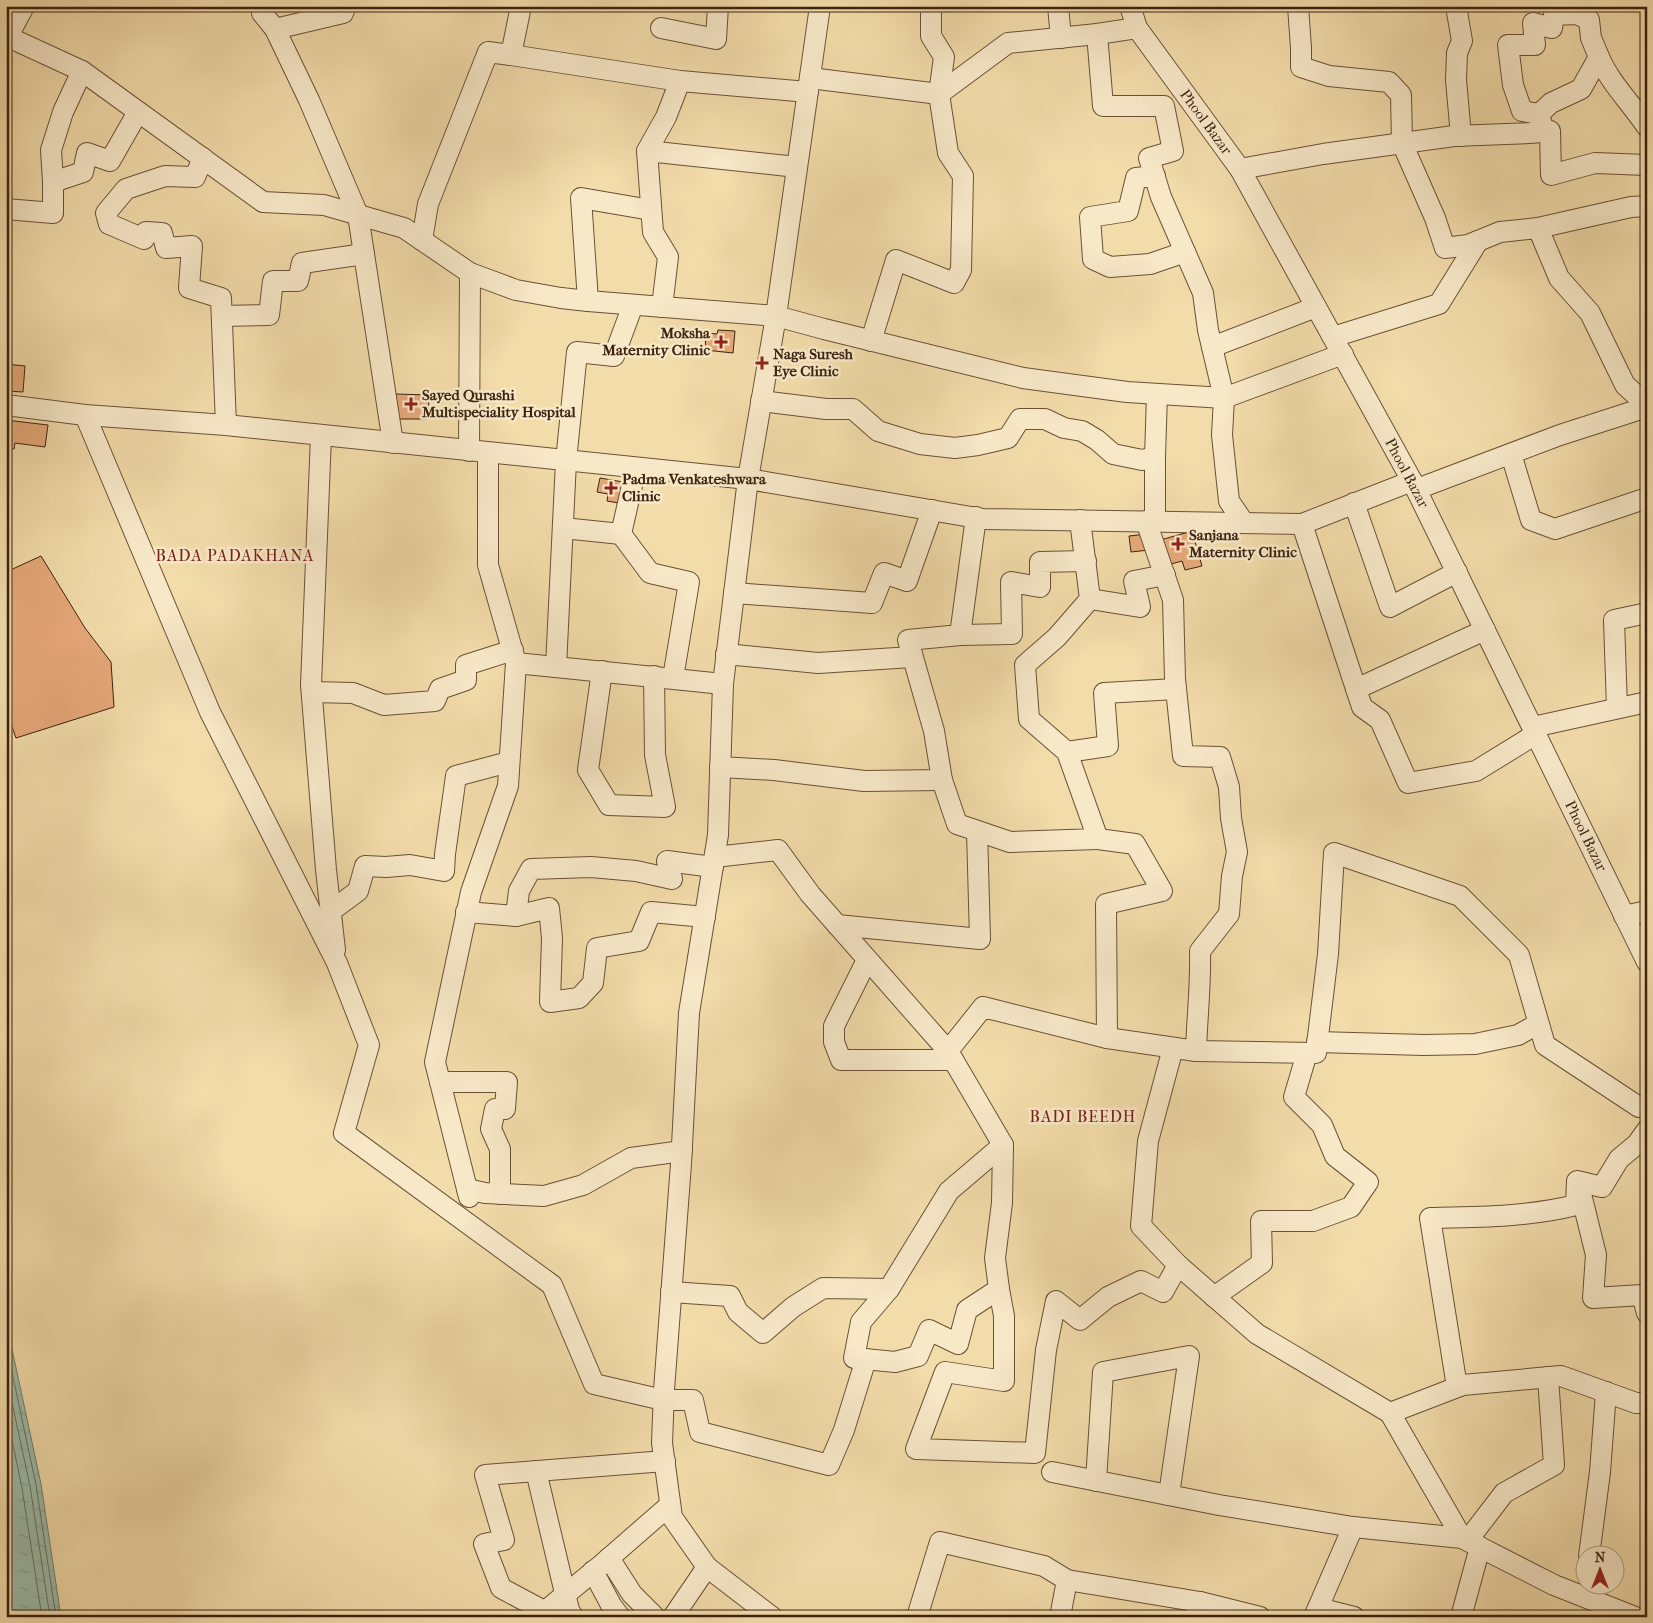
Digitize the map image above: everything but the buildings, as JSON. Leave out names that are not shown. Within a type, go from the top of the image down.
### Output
[{"type":"street","points":[[24,6],[7,37],[82,71],[264,202],[324,205],[404,228],[470,273],[516,290],[588,301],[776,316],[1023,378],[1127,392],[1224,398],[1342,354]]},
{"type":"street","points":[[261,6],[262,13],[275,29],[309,100],[358,215],[393,443]]},
{"type":"street","points":[[275,29],[343,13],[346,6]]},
{"type":"street","points":[[511,56],[521,6]]},
{"type":"street","points":[[661,28],[716,39],[718,6]]},
{"type":"street","points":[[772,1617],[707,1567],[672,1517],[662,1443],[663,1400],[682,1150],[689,1013],[718,835],[722,684],[748,479],[776,316],[820,6]]},
{"type":"street","points":[[871,341],[896,260],[954,283],[961,270],[963,176],[948,153],[938,94],[944,57],[931,36],[931,6]]},
{"type":"street","points":[[1058,6],[1061,38]]},
{"type":"street","name":"Phool Bazar","points":[[1130,6],[1137,28],[1240,169],[1415,485],[1647,962]]},
{"type":"street","points":[[1298,6],[1301,67],[1329,76],[1389,82],[1400,95],[1402,143],[1435,218],[1445,248],[1468,245],[1500,232],[1538,228],[1631,207],[1647,206]]},
{"type":"street","points":[[1456,6],[1462,41],[1456,53],[1456,80],[1461,136]]},
{"type":"street","points":[[1647,127],[1606,73],[1591,38],[1588,13],[1554,15],[1552,28],[1534,23],[1535,45],[1508,45],[1513,85],[1522,110],[1550,131],[1551,175],[1595,163],[1647,166]]},
{"type":"street","points":[[422,240],[428,204],[488,52],[680,81],[809,85],[938,94],[1008,43],[1137,28]]},
{"type":"street","points":[[1097,34],[1103,106],[1164,106],[1174,151],[1149,158],[1161,197],[1203,293],[1212,347],[1224,398],[1222,435],[1229,501],[1244,523]]},
{"type":"street","points":[[1541,123],[1551,103],[1581,90],[1599,57]]},
{"type":"street","points":[[6,209],[53,213],[51,150],[63,112],[82,71]]},
{"type":"street","points":[[662,308],[668,257],[653,232],[647,151],[666,117],[680,81]]},
{"type":"street","points":[[53,182],[83,172],[87,153],[110,161],[138,112]]},
{"type":"street","points":[[1240,169],[1323,154],[1461,136],[1541,123]]},
{"type":"street","points":[[647,151],[798,168]]},
{"type":"street","points":[[202,158],[195,177],[165,176],[126,189],[106,213],[109,224],[144,239],[146,232],[162,233],[166,248],[192,246],[189,288],[221,298],[226,425]]},
{"type":"street","points":[[1154,176],[1136,178],[1128,211],[1090,216],[1093,259],[1110,266],[1150,264],[1185,252]]},
{"type":"street","points":[[588,301],[582,198],[651,210]]},
{"type":"street","points":[[1538,228],[1558,278],[1590,313],[1625,384],[1636,395],[1647,397]]},
{"type":"street","points":[[1333,337],[1439,304],[1478,241]]},
{"type":"street","points":[[222,316],[269,315],[273,281],[298,281],[302,263],[364,254]]},
{"type":"street","points":[[470,273],[478,452],[488,566],[514,657],[510,762],[508,786],[471,892],[435,1062],[468,1193],[544,1196],[583,1185],[631,1158],[682,1150]]},
{"type":"street","points":[[556,667],[566,461],[577,352],[614,356],[633,305]]},
{"type":"street","points":[[1212,347],[1316,308]]},
{"type":"street","points":[[1157,394],[1150,521],[1173,600],[1176,689],[1183,756],[1220,757],[1229,787],[1231,818],[1237,852],[1232,876],[1229,914],[1200,951],[1196,1052]]},
{"type":"street","points":[[761,401],[826,409],[853,409],[878,431],[920,444],[955,448],[1008,438],[1020,419],[1045,419],[1064,428],[1082,431],[1097,440],[1113,454],[1142,460],[1155,457]]},
{"type":"street","points":[[6,405],[85,415],[226,425],[748,479],[976,517],[1302,524],[1354,504],[1511,454],[1560,435],[1647,407]]},
{"type":"street","points":[[85,415],[210,712],[337,963],[369,1045],[344,1133],[552,1284],[594,1384],[663,1400],[693,1400],[700,1432],[829,1465],[844,1430],[866,1359]]},
{"type":"street","points":[[322,436],[312,692],[337,963]]},
{"type":"street","points":[[1511,454],[1531,520],[1555,529],[1647,498]]},
{"type":"street","points":[[621,534],[636,468]]},
{"type":"street","points":[[1354,504],[1390,607],[1457,572]]},
{"type":"street","points":[[734,593],[872,603],[884,573],[907,581],[932,510]]},
{"type":"street","points":[[960,635],[976,517]]},
{"type":"street","points":[[1080,520],[1090,599],[1057,637],[1025,665],[1029,719],[1067,752],[1098,839]]},
{"type":"street","points":[[1302,524],[1362,707],[1380,720],[1408,784],[1476,771],[1534,731],[1617,708],[1647,702]]},
{"type":"street","points":[[562,528],[621,534],[650,573],[689,582],[664,677],[655,756],[665,807],[609,805],[588,770],[602,671]]},
{"type":"street","points":[[1086,561],[1040,562],[1040,588],[1011,582],[1012,634],[960,635],[908,640],[934,731],[942,780],[958,824],[1010,842],[1098,839],[1135,844],[1162,891],[1106,904],[1107,1038]]},
{"type":"street","points":[[1090,599],[1140,607],[1134,582],[1165,575]]},
{"type":"street","points":[[1617,708],[1614,620],[1647,613]]},
{"type":"street","points":[[1356,689],[1485,630]]},
{"type":"street","points":[[726,654],[818,663],[912,657]]},
{"type":"street","points":[[312,692],[353,693],[384,705],[435,701],[440,689],[466,680],[466,664],[514,657],[556,667],[722,684]]},
{"type":"street","points":[[1067,752],[1108,746],[1104,692],[1176,689]]},
{"type":"street","points":[[331,911],[358,891],[366,866],[410,865],[444,871],[456,776],[510,762]]},
{"type":"street","points":[[720,767],[774,770],[864,781],[942,780]]},
{"type":"street","points":[[837,925],[980,939],[977,831]]},
{"type":"street","points":[[516,916],[519,891],[531,869],[591,868],[636,871],[672,879],[667,861],[714,862],[778,850],[810,894],[950,1055],[1003,1145],[1002,1203],[995,1258],[1004,1316],[1004,1381],[945,1372],[916,1449],[1035,1453],[1046,1350],[1056,1301],[1080,1320],[1108,1296],[1141,1282],[1163,1292],[1178,1265]]},
{"type":"street","points":[[1214,1296],[1262,1263],[1261,1221],[1313,1221],[1344,1210],[1351,1207],[1368,1182],[1335,1156],[1322,1125],[1294,1097],[1312,1048],[1328,954],[1334,853],[1460,896],[1519,955],[1544,1044],[1639,1107],[1647,1105]]},
{"type":"street","points":[[466,912],[516,916],[549,908],[552,938],[550,1002],[578,998],[592,982],[597,948],[639,941],[651,912],[705,917]]},
{"type":"street","points":[[1624,916],[1647,911]]},
{"type":"street","points":[[867,960],[834,1026],[834,1042],[842,1060],[950,1055]]},
{"type":"street","points":[[950,1055],[982,1007],[1107,1038],[1196,1052],[1476,1044],[1518,1035],[1538,1024]]},
{"type":"street","points":[[1173,1048],[1148,1141],[1141,1226],[1178,1265],[1256,1334],[1390,1413],[1470,1542]]},
{"type":"street","points":[[440,1082],[506,1082],[505,1109],[495,1109],[491,1130],[500,1149],[500,1194]]},
{"type":"street","points":[[1577,1181],[1602,1187],[1619,1159],[1637,1144],[1647,1130]]},
{"type":"street","points":[[999,1289],[966,1310],[958,1344],[929,1330],[918,1356],[894,1362],[854,1358],[861,1322],[889,1289],[949,1191],[1003,1145]]},
{"type":"street","points":[[1577,1181],[1596,1255],[1593,1298],[1642,1295],[1647,1313]]},
{"type":"street","points":[[1457,1387],[1430,1218],[1516,1216],[1569,1207],[1576,1205],[1577,1181]]},
{"type":"street","points":[[671,1292],[730,1296],[738,1312],[763,1333],[793,1307],[822,1288],[889,1289]]},
{"type":"street","points":[[1096,1480],[1103,1372],[1189,1356],[1168,1495]]},
{"type":"street","points":[[1390,1413],[1463,1385],[1562,1376],[1636,1403],[1647,1403]]},
{"type":"street","points":[[1461,1617],[1470,1542],[1504,1493],[1554,1465],[1548,1377]]},
{"type":"street","points":[[1590,1546],[1600,1472],[1606,1392]]},
{"type":"street","points":[[664,1461],[485,1475],[504,1540],[484,1544],[501,1588],[541,1614],[670,1505]]},
{"type":"street","points":[[536,1471],[569,1610],[573,1617]]},
{"type":"street","points":[[1052,1472],[1219,1505],[1353,1528],[1470,1542],[1554,1585],[1576,1589]]},
{"type":"street","points":[[1353,1528],[1316,1612],[1354,1617]]},
{"type":"street","points":[[917,1617],[940,1542],[1044,1566],[1067,1580],[1198,1609],[1260,1617]]},
{"type":"street","points":[[601,1565],[632,1594],[669,1616],[707,1567]]},
{"type":"street","points":[[601,1565],[611,1606],[620,1617]]},
{"type":"street","points":[[1060,1617],[1067,1580]]},
{"type":"street","points":[[1595,1596],[1635,1617]]},
{"type":"water","points":[[6,1321],[41,1484],[61,1617],[6,1617]]},
{"type":"place","name":"Moksha Maternity Clinic","points":[[721,342]]},
{"type":"place","name":"Naga Suresh Eye Clinic","points":[[762,363]]},
{"type":"place","name":"Sayed Qurashi Multispeciality Hospital","points":[[411,404]]},
{"type":"place","name":"Padma Venkateshwara Clinic","points":[[611,488]]},
{"type":"place","name":"Sanjana Maternity Clinic","points":[[1178,544]]},
{"type":"district","name":"BADA PADAKHANA","points":[[235,555]]},
{"type":"district","name":"BADI BEEDH","points":[[1083,1116]]}]
